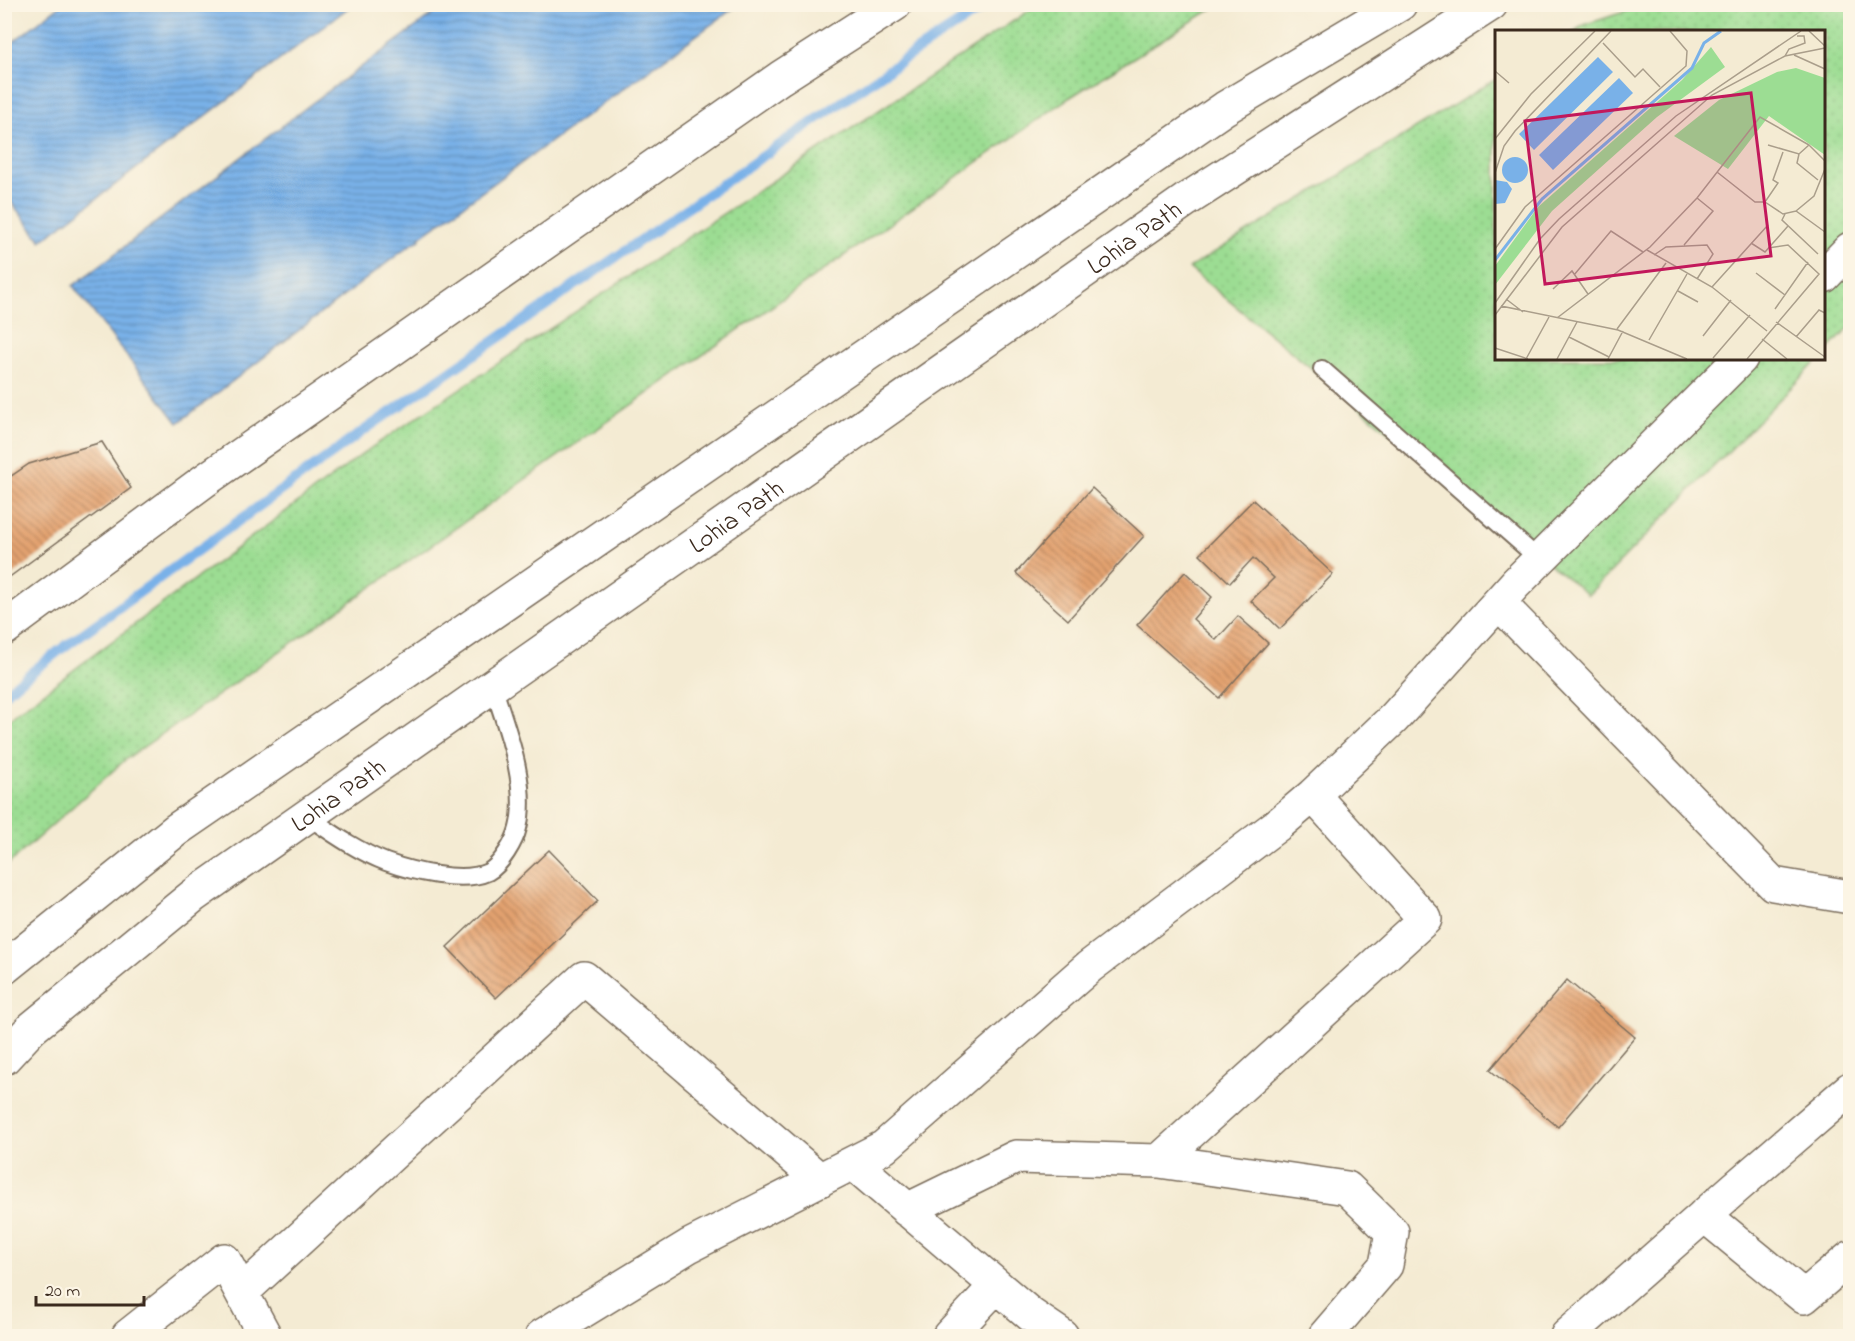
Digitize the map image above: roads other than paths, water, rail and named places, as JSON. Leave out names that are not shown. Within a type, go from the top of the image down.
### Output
[{"type":"street","points":[[4,629],[204,481],[780,78],[895,4]]},
{"type":"street","points":[[4,968],[186,823],[1225,108],[1400,4]]},
{"type":"street","name":"Lohia Path","points":[[4,1058],[32,1028],[194,896],[1186,200],[1491,4]]},
{"type":"street","points":[[1825,275],[1851,249]]},
{"type":"street","points":[[542,1336],[690,1246],[884,1147],[1089,967],[1280,823],[1312,795],[1394,718],[1540,560],[1739,360]]},
{"type":"street","points":[[1499,603],[1773,884],[1851,897]]},
{"type":"street","points":[[1159,1161],[1425,919],[1312,795]]},
{"type":"street","points":[[242,1292],[584,978],[820,1180]]},
{"type":"street","points":[[1567,1336],[1851,1089]]},
{"type":"street","points":[[907,1210],[1016,1157],[1159,1161],[1347,1188],[1392,1232],[1386,1265],[1325,1336]]},
{"type":"street","points":[[853,1163],[1031,1315],[1062,1336]]},
{"type":"street","points":[[1704,1215],[1804,1297],[1847,1266]]},
{"type":"street","points":[[128,1336],[224,1260],[265,1336]]},
{"type":"street","points":[[949,1336],[996,1286]]},
{"type":"lane","points":[[1322,369],[1540,560]]},
{"type":"lane","points":[[307,816],[342,839],[384,861],[406,868],[445,876],[471,876],[489,871],[510,849],[518,828],[520,808],[519,782],[507,729],[493,686]]},
{"type":"water","points":[[62,4],[352,5],[41,241],[5,194],[5,48]]},
{"type":"water","points":[[447,4],[738,5],[419,238],[420,240],[413,243],[178,423],[73,286],[312,103]]},
{"type":"waterway","points":[[4,694],[60,650],[366,429],[916,51],[989,4]]}]
